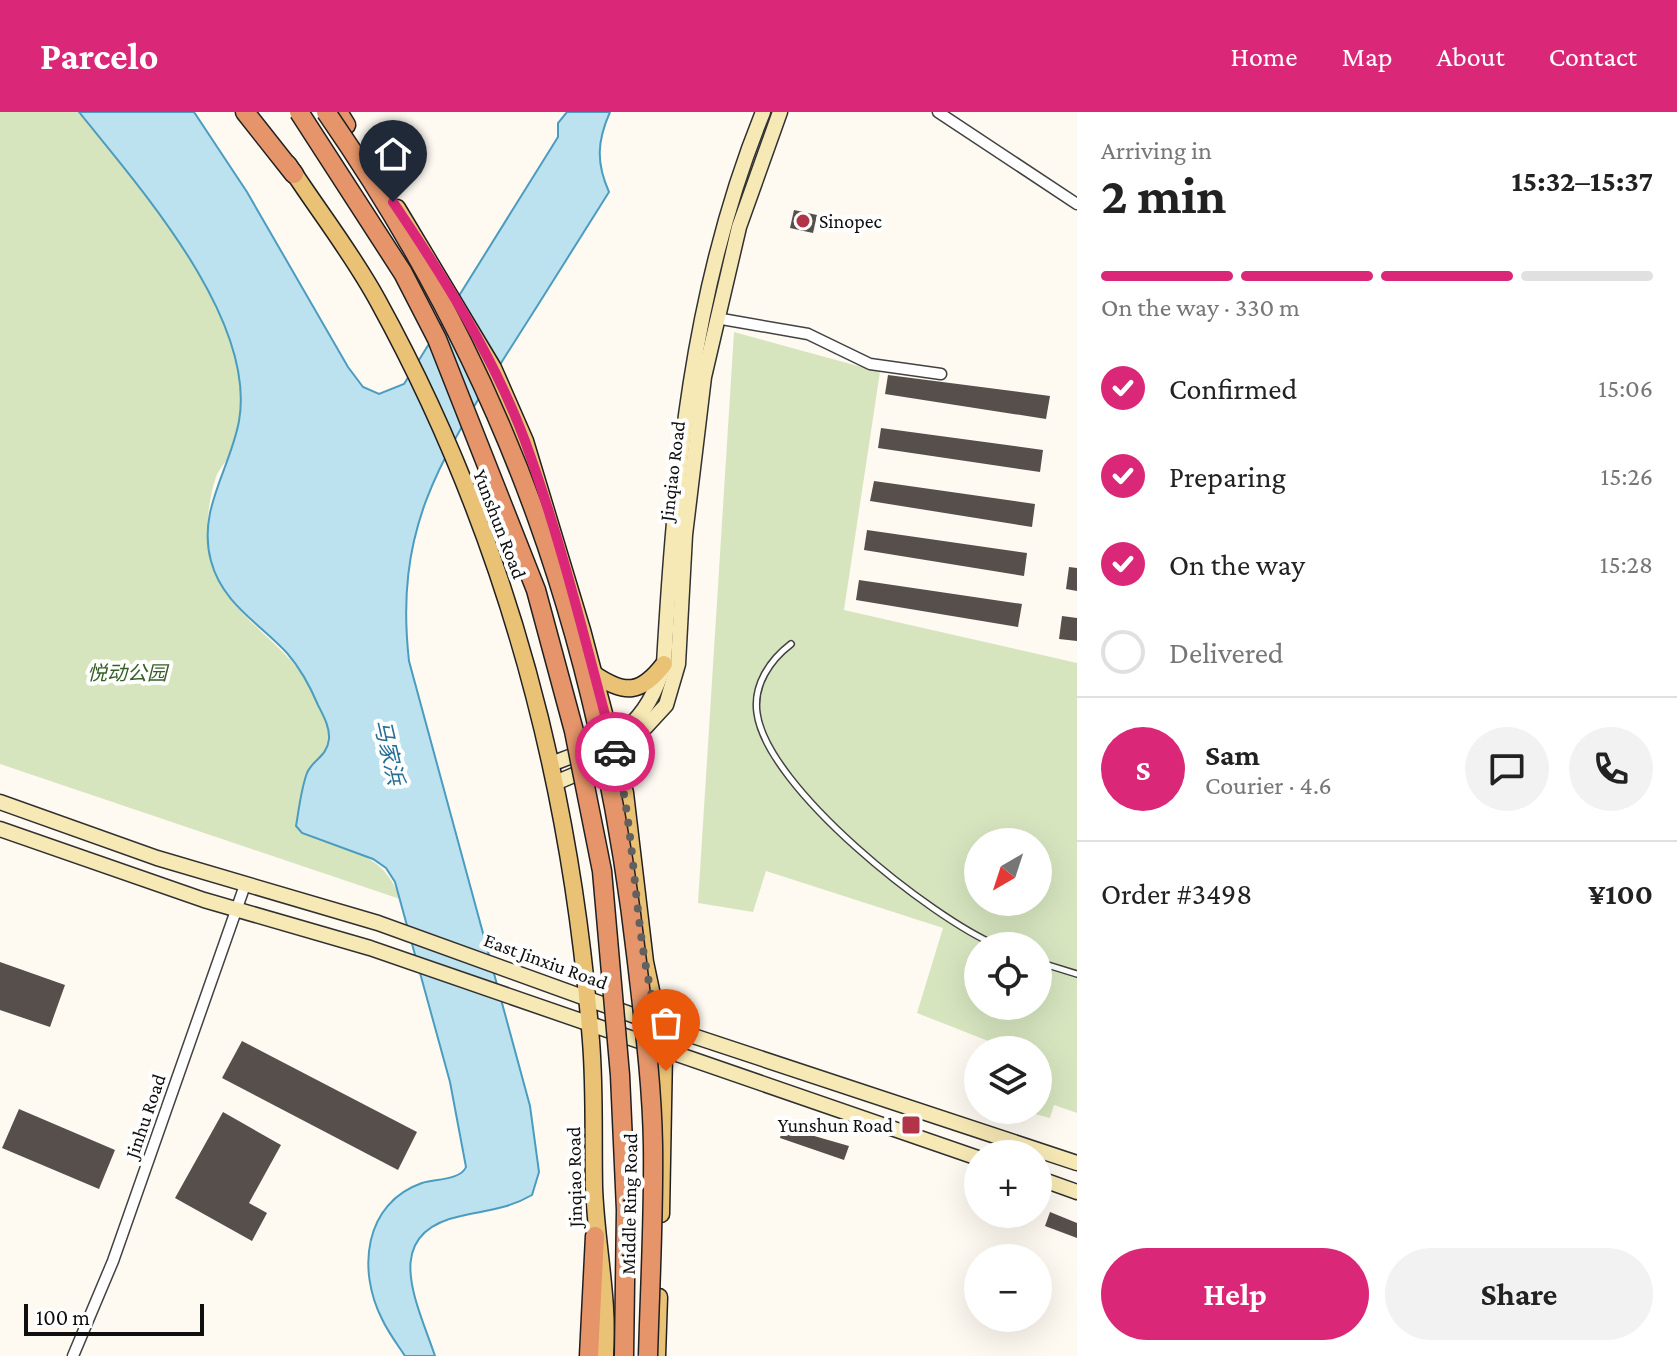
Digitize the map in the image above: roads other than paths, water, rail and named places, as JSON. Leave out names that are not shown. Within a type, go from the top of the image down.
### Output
[{"type":"highway","points":[[245,112],[294,174]]},
{"type":"highway","name":"Middle Ring Road","points":[[299,112],[403,273],[437,339],[536,590],[570,717],[602,871],[620,1075],[626,1210],[624,1356]]},
{"type":"highway","name":"Middle Ring Road","points":[[326,112],[417,255],[492,398],[561,581],[602,737],[626,860],[650,1077],[653,1146],[648,1356]]},
{"type":"highway","points":[[589,1356],[595,1236]]},
{"type":"main road","name":"Yunshun Road","points":[[255,112],[377,298],[421,387],[488,542],[522,643],[551,764],[587,996]]},
{"type":"main road","name":"Jinqiao Road","points":[[551,764],[612,741],[644,712],[657,690],[664,664],[679,444],[691,373],[725,220],[763,112]]},
{"type":"main road","name":"Jinqiao Road","points":[[555,783],[616,758],[630,748],[666,705],[678,664],[694,447],[716,318],[739,227],[780,112]]},
{"type":"main road","points":[[340,116],[422,246],[493,368],[525,441],[612,741],[625,793],[645,962],[664,1052],[657,1356]]},
{"type":"main road","points":[[594,674],[619,689],[634,688],[646,684],[664,664]]},
{"type":"main road","name":"East Jinxiu Road","points":[[0,802],[157,858],[378,923],[587,996],[660,1025],[1077,1163]]},
{"type":"main road","points":[[0,829],[237,909],[370,948],[964,1153]]},
{"type":"main road","name":"Jinqiao Road","points":[[587,996],[595,1236],[608,1312],[605,1356]]},
{"type":"main road","points":[[1052,1183],[1077,1192]]},
{"type":"street","points":[[938,112],[1077,204]]},
{"type":"street","points":[[716,318],[808,334],[870,364],[941,374]]},
{"type":"street","name":"Jinhu Road","points":[[73,1356],[109,1272],[245,885]]},
{"type":"lane","points":[[791,644],[768,668],[760,685],[757,712],[766,739],[791,778],[854,846],[889,878],[941,915],[972,932]]},
{"type":"lane","points":[[1052,966],[1077,974]]},
{"type":"water","name":"马家浜","points":[[79,112],[194,112],[247,192],[348,367],[363,387],[379,394],[404,384],[558,137],[558,123],[567,112],[610,112],[600,152],[609,192],[443,462],[427,497],[409,572],[406,614],[409,661],[530,1106],[539,1172],[532,1195],[523,1200],[461,1216],[436,1225],[420,1237],[412,1254],[410,1272],[435,1356],[405,1356],[374,1300],[368,1260],[377,1222],[388,1206],[422,1183],[453,1177],[466,1167],[450,1082],[395,882],[386,868],[373,859],[302,833],[296,826],[307,773],[328,745],[327,726],[308,684],[292,659],[232,601],[224,589],[216,576],[208,542],[211,507],[239,421],[240,382],[230,340],[212,298],[188,256],[161,216]]},
{"type":"place","name":"Sinopec","points":[[803,221]]},
{"type":"place","name":"Yunshun Road","points":[[911,1125]]},
{"type":"park label","name":"悦动公园","points":[[127,673]]}]
